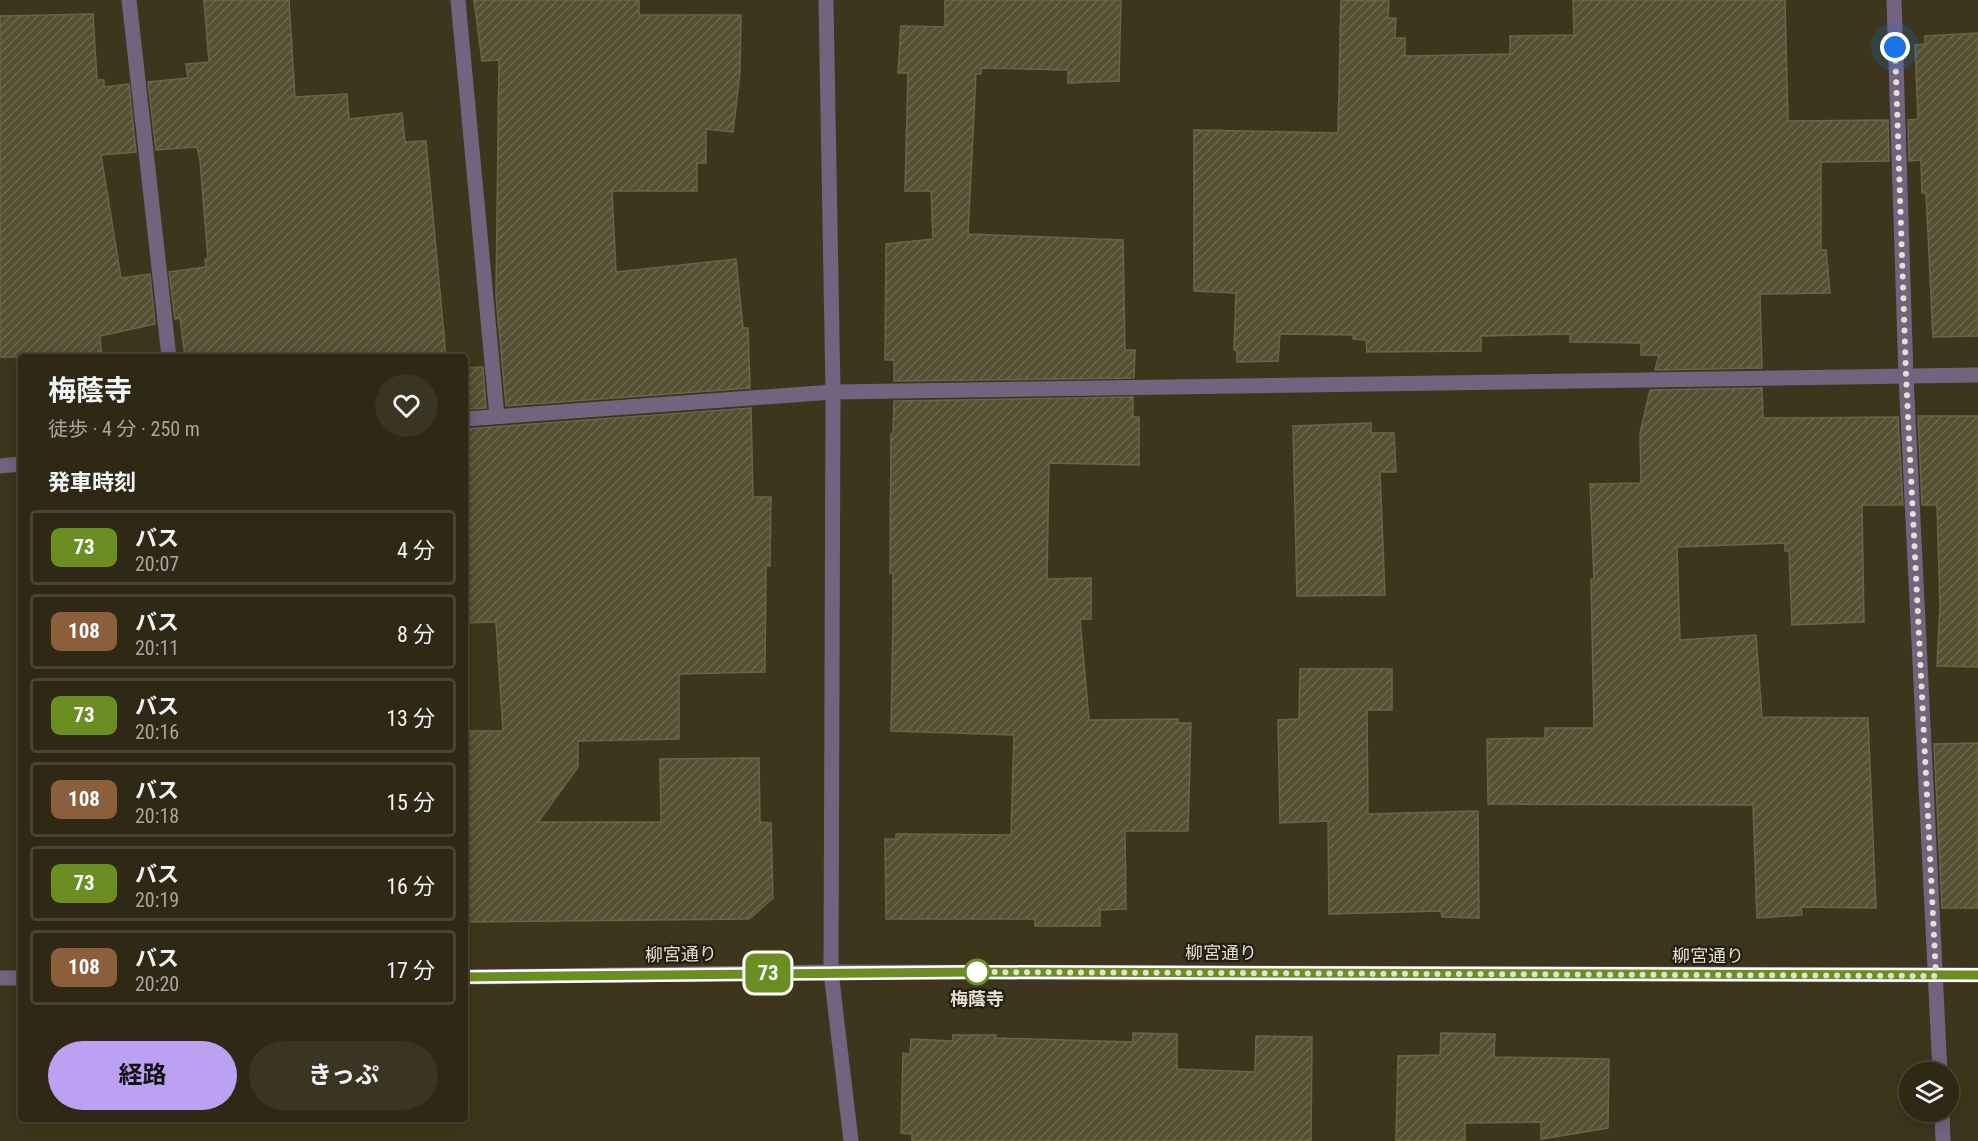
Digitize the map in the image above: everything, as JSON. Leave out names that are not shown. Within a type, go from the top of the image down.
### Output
[{"type":"street","points":[[129,0],[169,354]]},
{"type":"street","points":[[458,0],[497,416]]},
{"type":"street","points":[[826,0],[833,392],[831,972],[850,1141]]},
{"type":"street","points":[[1894,0],[1906,376],[1940,1062]]},
{"type":"street","points":[[468,419],[833,392],[1978,375]]},
{"type":"street","points":[[0,466],[18,464]]},
{"type":"street","name":"柳宮通り","points":[[468,977],[831,972],[1333,971],[1978,975]]},
{"type":"street","points":[[0,978],[18,978]]},
{"type":"street","points":[[1942,1122],[1943,1141]]},
{"type":"building","points":[[204,0],[289,0],[295,97],[347,94],[349,119],[402,113],[405,142],[426,141],[446,354],[185,354],[180,318],[175,319],[169,272],[206,267],[205,259],[208,259],[200,160],[197,147],[156,150],[148,82],[188,78],[186,64],[209,62]]},
{"type":"building","points":[[474,0],[639,0],[639,15],[741,15],[740,72],[733,132],[706,129],[706,163],[697,163],[697,191],[612,191],[616,272],[736,259],[743,328],[748,328],[750,388],[506,406],[496,296],[499,60],[482,61]]},
{"type":"building","points":[[945,0],[1121,0],[1119,81],[1068,83],[1068,70],[981,68],[981,74],[976,74],[968,234],[1123,240],[1125,350],[1135,350],[1134,378],[894,381],[894,360],[885,360],[886,244],[933,239],[931,191],[905,191],[908,73],[898,73],[901,26],[945,27]]},
{"type":"building","points":[[1341,0],[1389,1],[1388,18],[1396,18],[1395,38],[1405,38],[1405,56],[1510,54],[1510,36],[1574,35],[1573,0],[1785,0],[1788,121],[1888,120],[1889,161],[1821,162],[1821,250],[1826,250],[1830,293],[1760,294],[1762,368],[1655,370],[1659,355],[1641,355],[1641,343],[1570,342],[1570,334],[1481,336],[1481,351],[1367,352],[1366,340],[1353,339],[1353,335],[1280,334],[1278,361],[1237,362],[1237,351],[1234,350],[1236,293],[1194,291],[1194,130],[1338,133]]},
{"type":"building","points":[[93,14],[97,80],[104,80],[104,87],[129,84],[136,152],[101,155],[121,278],[150,274],[155,324],[100,336],[102,354],[18,354],[18,357],[0,357],[0,16]]},
{"type":"building","points":[[1978,33],[1978,336],[1933,337],[1926,193],[1922,193],[1921,160],[1909,161],[1908,120],[1918,119],[1915,45],[1925,44],[1925,36]]},
{"type":"building","points":[[483,367],[486,408],[468,409],[468,368]]},
{"type":"building","points":[[1762,388],[1763,418],[1898,417],[1903,505],[1862,505],[1864,622],[1792,625],[1789,551],[1785,551],[1785,543],[1677,547],[1680,640],[1756,635],[1762,717],[1868,718],[1876,908],[1801,907],[1802,915],[1757,918],[1753,805],[1488,804],[1487,739],[1545,738],[1545,728],[1594,728],[1591,579],[1594,579],[1590,484],[1641,483],[1640,433],[1650,390]]},
{"type":"building","points":[[1133,397],[1133,417],[1139,417],[1139,465],[1049,463],[1047,579],[1091,578],[1091,619],[1080,619],[1089,720],[1178,719],[1178,723],[1191,723],[1188,831],[1125,831],[1126,909],[1100,910],[1100,926],[1035,926],[1035,919],[886,919],[885,839],[896,839],[896,834],[1011,835],[1014,735],[891,731],[893,573],[890,573],[891,434],[893,433],[894,401]]},
{"type":"building","points":[[751,408],[753,497],[771,497],[770,566],[766,566],[765,672],[679,674],[679,739],[578,741],[578,767],[538,822],[661,822],[660,759],[759,758],[760,822],[771,823],[773,898],[749,919],[468,922],[468,731],[503,731],[496,622],[468,623],[468,429]]},
{"type":"building","points":[[1918,416],[1978,416],[1978,667],[1937,666],[1940,605],[1937,505],[1922,505]]},
{"type":"building","points":[[1371,423],[1371,433],[1394,433],[1396,472],[1380,472],[1385,595],[1297,596],[1293,426]]},
{"type":"building","points":[[1300,669],[1392,669],[1392,710],[1367,710],[1368,814],[1478,811],[1479,918],[1442,917],[1441,911],[1329,914],[1328,821],[1280,823],[1278,720],[1299,719]]},
{"type":"building","points":[[1978,743],[1978,908],[1942,908],[1934,744]]},
{"type":"building","points":[[1133,1033],[1177,1034],[1177,1069],[1255,1072],[1256,1036],[1312,1037],[1311,1141],[912,1141],[912,1134],[901,1133],[903,1053],[910,1054],[911,1039],[953,1041],[953,1035],[996,1035],[995,1038],[1133,1042]]},
{"type":"building","points":[[1441,1033],[1495,1034],[1494,1057],[1609,1059],[1608,1128],[1541,1139],[1541,1122],[1465,1123],[1465,1141],[1396,1141],[1398,1056],[1440,1055]]},
{"type":"bus line","name":"73","points":[[468,977],[831,972],[1333,971],[1978,975]]},
{"type":"place","name":"梅蔭寺","points":[[977,972]]},
{"type":"route","points":[[977,972],[975,972],[1333,971],[1936,976],[1906,376],[1895,47]]}]
